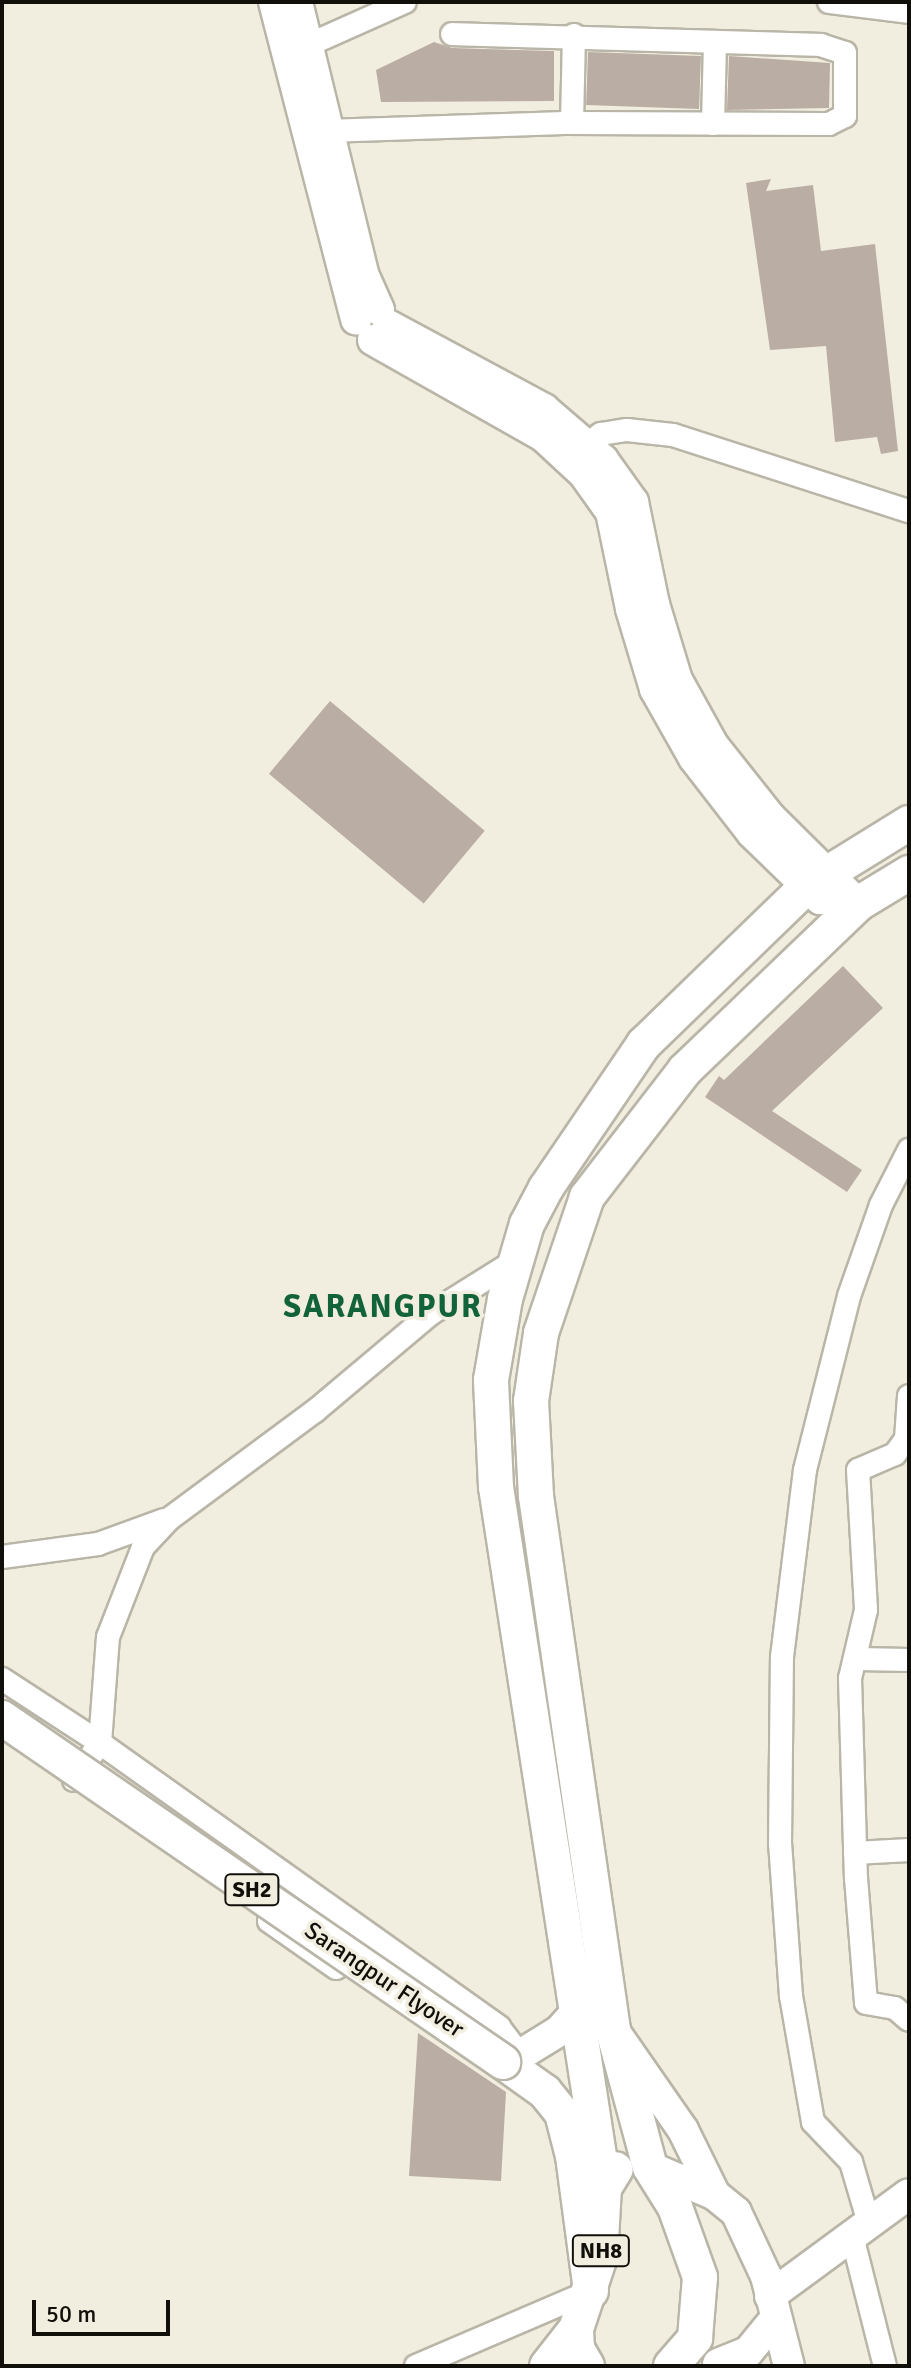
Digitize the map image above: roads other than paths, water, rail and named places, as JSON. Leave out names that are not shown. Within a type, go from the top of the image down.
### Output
[{"type":"main road","points":[[274,2],[326,131],[374,324]]},
{"type":"main road","points":[[297,2],[295,51],[374,324],[544,409],[578,452],[611,512],[631,609],[655,689],[694,758],[752,833],[850,912]]},
{"type":"main road","points":[[604,2188],[595,2105],[496,1487],[491,1380],[516,1260],[527,1224],[565,1154],[644,1044],[815,881],[909,823]]},
{"type":"main road","points":[[909,873],[850,912],[685,1070],[587,1197],[541,1333],[531,1401],[536,1496],[613,2030],[636,2126],[650,2167],[675,2207],[700,2277],[700,2323],[679,2360],[719,2365],[748,2352],[772,2308],[860,2230],[909,2194]]},
{"type":"main road","name":"Sarangpur Flyover","points":[[2,1718],[512,2058],[560,2099],[595,2105],[636,2126]]},
{"type":"main road","points":[[512,2058],[559,2031],[579,2009]]},
{"type":"main road","points":[[613,2030],[683,2130],[715,2195]]},
{"type":"main road","points":[[560,2099],[573,2156],[591,2291]]},
{"type":"main road","points":[[604,2188],[625,2164],[650,2167],[715,2195],[736,2212],[753,2242],[789,2366]]},
{"type":"main road","name":"NH8","points":[[576,2329],[591,2291],[606,2219],[604,2188]]},
{"type":"main road","points":[[547,2366],[576,2329]]},
{"type":"main road","points":[[576,2329],[577,2349],[587,2366]]},
{"type":"street","points":[[295,51],[405,2]]},
{"type":"street","points":[[829,2],[909,12]]},
{"type":"street","points":[[326,131],[572,123],[829,124],[845,116],[845,53],[821,45],[574,35],[452,34]]},
{"type":"street","points":[[572,123],[574,35]]},
{"type":"street","points":[[713,124],[715,42]]},
{"type":"street","points":[[578,452],[601,434],[627,430],[673,435],[909,511]]},
{"type":"street","points":[[885,2366],[851,2162],[813,2122],[791,1996],[780,1844],[782,1657],[805,1470],[849,1296],[881,1205],[909,1150]]},
{"type":"street","points":[[516,1260],[430,1314],[315,1411],[169,1519],[143,1547],[116,1611],[104,1669],[100,1743],[71,1785],[447,2042],[560,2099]]},
{"type":"street","points":[[909,1396],[906,1439],[895,1454],[858,1470],[867,1589],[857,1659],[850,1678],[855,1853],[866,2003],[895,2008],[909,2020]]},
{"type":"street","points":[[2,1557],[98,1544],[169,1519]]},
{"type":"street","points":[[857,1659],[909,1660]]},
{"type":"street","points":[[2,1679],[100,1743],[499,2027],[512,2058]]},
{"type":"street","points":[[855,1853],[909,1850]]},
{"type":"street","points":[[416,2366],[591,2291]]},
{"type":"district","name":"SARANGPUR","points":[[383,1307]]}]
